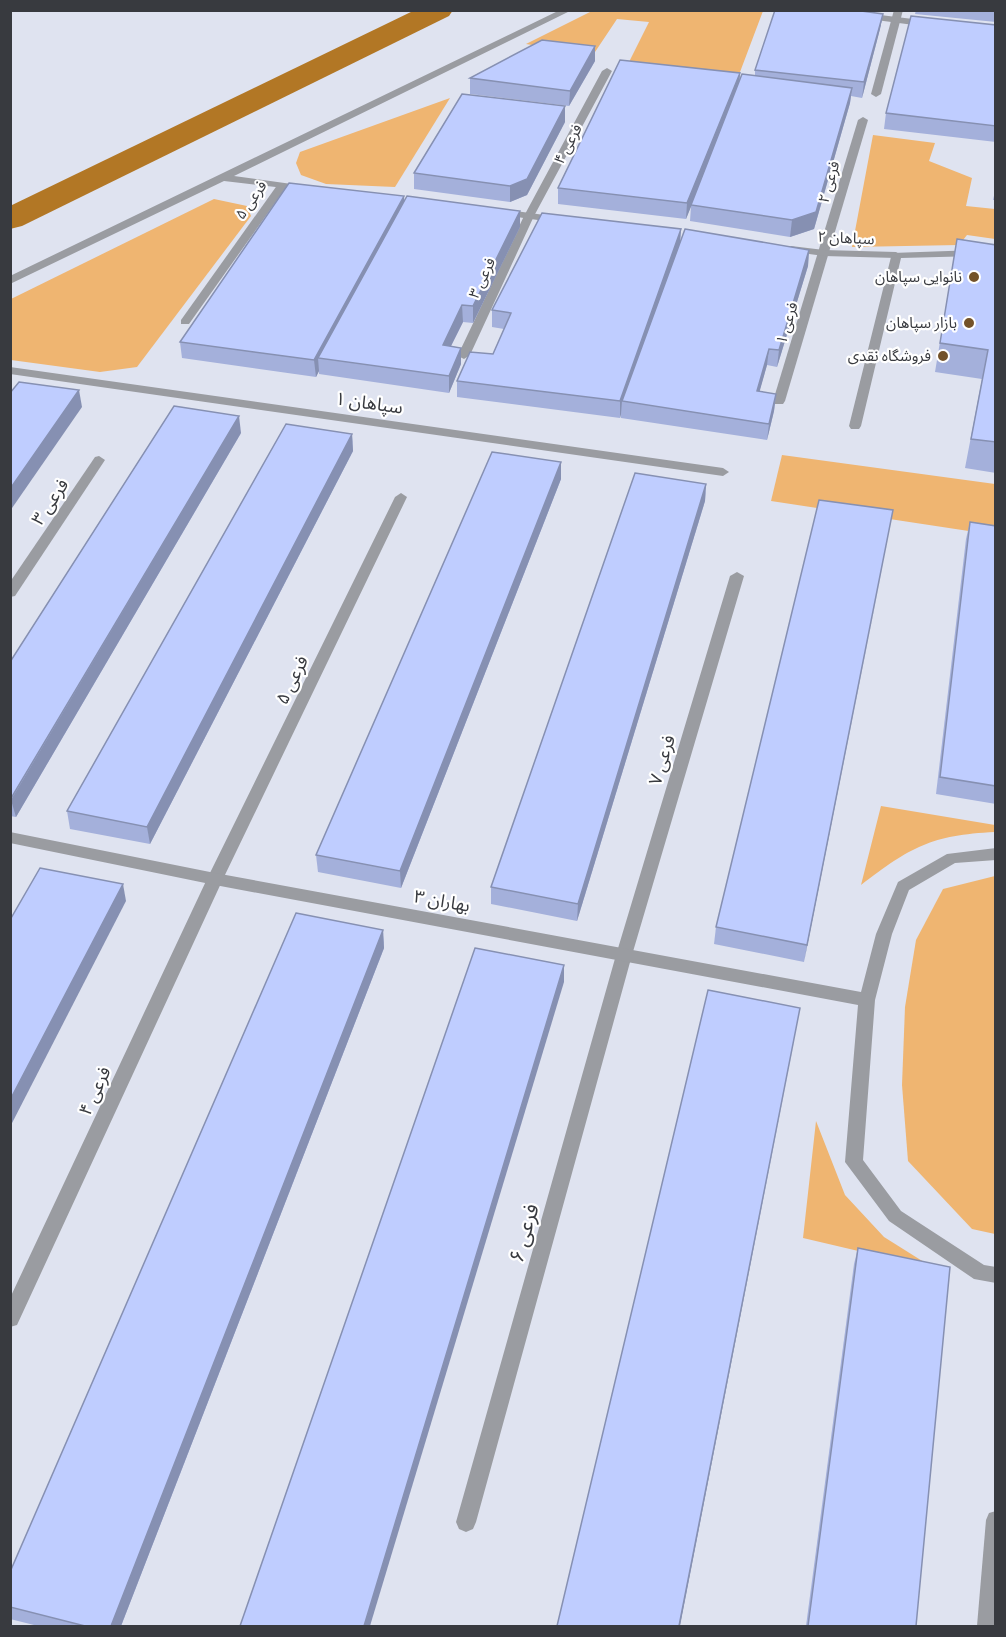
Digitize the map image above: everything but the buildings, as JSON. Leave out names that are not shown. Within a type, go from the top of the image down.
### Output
[{"type":"street","points":[[10,281],[568,10]]},
{"type":"street","points":[[849,15],[898,15],[940,25]]},
{"type":"street","points":[[876,94],[898,15]]},
{"type":"street","name":"فرعی ۴","points":[[530,216],[607,71]]},
{"type":"street","name":"فرعی ۲","points":[[824,253],[863,120]]},
{"type":"street","points":[[223,178],[317,190]]},
{"type":"street","name":"فرعی ۵","points":[[185,322],[282,186]]},
{"type":"street","points":[[482,210],[576,222]]},
{"type":"street","name":"فرعی ۳","points":[[464,355],[530,216]]},
{"type":"street","name":"سپاهان ۲","points":[[777,247],[824,253],[896,255],[977,253],[996,256]]},
{"type":"street","name":"فرعی ۱","points":[[779,401],[824,253]]},
{"type":"street","points":[[855,426],[896,255]]},
{"type":"street","name":"سپاهان ۱","points":[[10,370],[723,472]]},
{"type":"street","name":"فرعی ۳","points":[[10,593],[99,460]]},
{"type":"street","name":"فرعی ۵","points":[[215,879],[401,497]]},
{"type":"street","name":"فرعی ۷","points":[[624,955],[737,576]]},
{"type":"street","name":"بهاران ۳","points":[[10,837],[215,879],[867,1000]]},
{"type":"street","points":[[996,854],[952,858],[903,886],[884,934],[867,1000],[854,1162],[895,1216],[980,1273],[996,1275]]},
{"type":"street","name":"فرعی ۴","points":[[10,1319],[215,879]]},
{"type":"street","name":"فرعی ۶","points":[[466,1522],[624,955]]},
{"type":"street","points":[[987,1626],[996,1520]]},
{"type":"shaded area","points":[[592,11],[763,11],[737,80],[627,66],[649,22],[617,19],[593,55],[526,44]]},
{"type":"shaded area","points":[[450,98],[395,187],[326,184],[301,175],[296,163],[300,152]]},
{"type":"shaded area","points":[[873,135],[935,143],[929,161],[972,178],[966,206],[995,209],[995,239],[967,235],[959,245],[852,247]]},
{"type":"shaded area","points":[[214,199],[247,206],[251,216],[137,367],[100,372],[11,360],[11,299]]},
{"type":"shaded area","points":[[782,455],[995,484],[995,535],[771,501]]},
{"type":"shaded area","points":[[881,806],[995,825],[995,832],[954,836],[923,845],[894,861],[861,885]]},
{"type":"shaded area","points":[[996,876],[995,1234],[972,1229],[908,1161],[902,1085],[905,1007],[916,940],[943,889]]},
{"type":"shaded area","points":[[816,1121],[845,1195],[884,1237],[935,1269],[803,1238]]},
{"type":"waterway","points":[[10,219],[439,10]]},
{"type":"place","name":"نانوایی سپاهان","points":[[974,277]]},
{"type":"place","name":"بازار سپاهان","points":[[969,323]]},
{"type":"place","name":"فروشگاه نقدی","points":[[943,356]]}]
